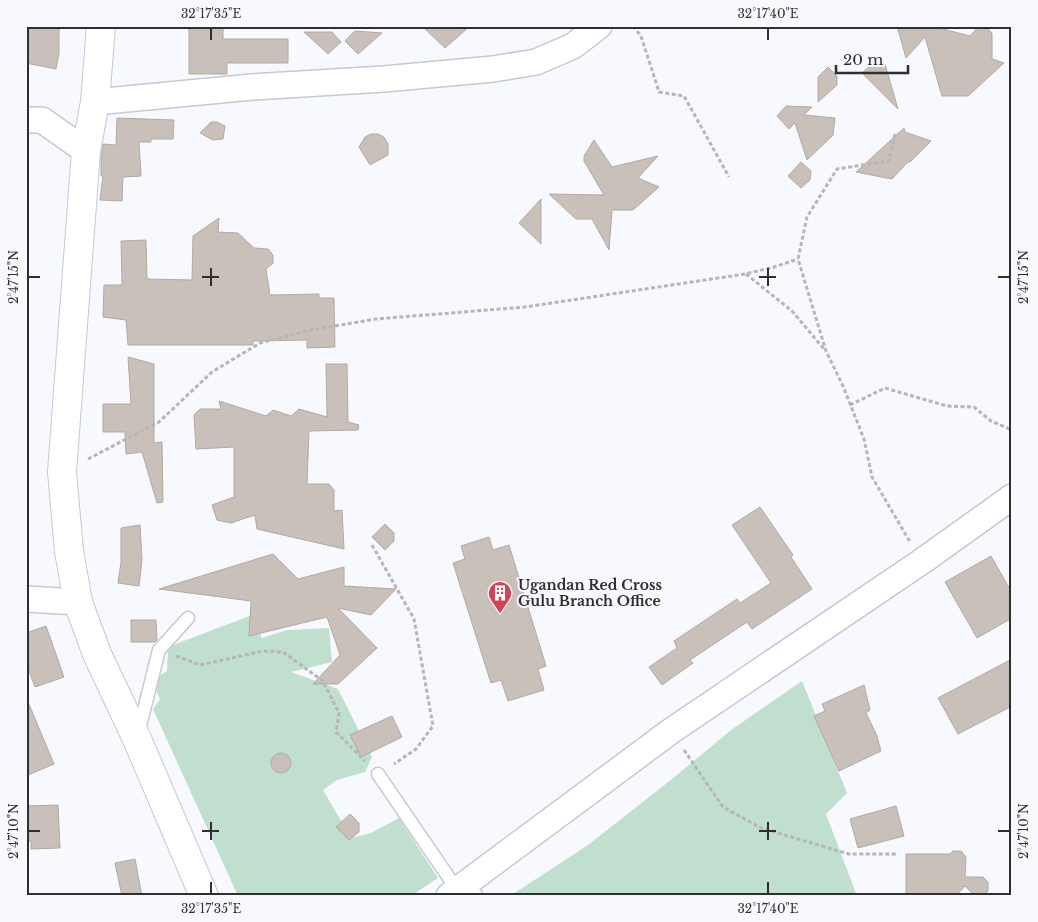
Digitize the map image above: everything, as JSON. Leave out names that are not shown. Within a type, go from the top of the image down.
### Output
[{"type":"street","points":[[102,26],[94,102],[86,151],[62,472],[69,551],[78,602],[97,654],[137,739],[204,896]]},
{"type":"street","points":[[94,102],[252,87],[384,79],[493,69],[536,62],[572,46],[599,26]]},
{"type":"street","points":[[26,120],[42,120],[86,151]]},
{"type":"street","points":[[463,892],[671,731],[921,562],[1012,497]]},
{"type":"street","points":[[26,599],[78,602]]},
{"type":"lane","points":[[137,739],[159,650],[188,618]]},
{"type":"lane","points":[[378,774],[463,892]]},
{"type":"path","points":[[633,26],[641,36],[659,92],[684,96],[729,177]]},
{"type":"path","points":[[894,134],[888,161],[837,169],[807,217],[798,259],[826,351],[864,438],[872,477],[921,562]]},
{"type":"path","points":[[62,472],[159,422],[212,372],[260,343],[311,330],[376,319],[525,307],[745,274],[798,259]]},
{"type":"path","points":[[745,274],[792,310],[826,351]]},
{"type":"path","points":[[850,406],[885,388],[948,406],[974,407],[991,421],[1012,430]]},
{"type":"path","points":[[159,650],[200,666],[263,651],[283,652],[323,681],[339,712],[336,732],[378,774],[416,749],[433,726],[414,619],[372,545]]},
{"type":"path","points":[[671,731],[723,807],[761,828],[849,854],[898,854]]},
{"type":"green space","points":[[252,615],[262,638],[287,630],[329,628],[332,662],[291,672],[338,689],[372,757],[365,772],[337,780],[323,790],[351,838],[371,833],[399,818],[438,878],[411,896],[238,896],[153,709],[160,699],[152,681],[167,671],[168,647]]},
{"type":"green space","points":[[802,681],[847,793],[826,814],[857,896],[510,896],[588,845],[731,730]]},
{"type":"building","points":[[26,26],[59,26],[59,53],[56,69],[26,63]]},
{"type":"building","points":[[189,26],[223,26],[223,39],[288,39],[288,63],[227,63],[227,74],[189,74]]},
{"type":"building","points":[[422,26],[470,26],[445,48]]},
{"type":"building","points":[[897,26],[942,26],[943,29],[970,36],[979,26],[985,26],[992,33],[992,59],[1004,63],[968,96],[942,96],[925,37],[906,58]]},
{"type":"building","points":[[355,31],[382,33],[358,54],[345,41]]},
{"type":"building","points":[[304,32],[332,32],[341,42],[328,54]]},
{"type":"building","points":[[872,64],[885,64],[898,109],[862,73]]},
{"type":"building","points":[[828,67],[837,76],[837,85],[818,102],[818,77]]},
{"type":"building","points":[[786,106],[812,107],[804,115],[835,118],[833,135],[807,160],[795,123],[789,129],[777,116]]},
{"type":"building","points":[[117,118],[174,120],[173,139],[151,139],[151,142],[139,142],[141,176],[123,177],[122,201],[100,200],[103,176],[101,176],[101,158],[103,144],[116,145]]},
{"type":"building","points":[[211,122],[217,122],[225,126],[223,139],[213,140],[200,133]]},
{"type":"building","points":[[904,128],[905,132],[931,141],[892,179],[856,172]]},
{"type":"building","points":[[371,134],[378,134],[384,137],[388,144],[388,155],[370,165],[359,147],[365,137]]},
{"type":"building","points":[[594,140],[612,167],[658,156],[638,178],[659,187],[633,210],[612,210],[609,250],[592,219],[576,219],[549,194],[604,195],[584,161],[584,156]]},
{"type":"building","points":[[801,162],[811,171],[810,180],[801,188],[788,176]]},
{"type":"building","points":[[541,199],[541,244],[519,223]]},
{"type":"building","points":[[219,218],[218,232],[238,233],[254,248],[268,249],[273,255],[273,263],[266,269],[270,295],[319,294],[319,298],[334,298],[335,347],[307,348],[307,340],[253,341],[253,345],[128,345],[126,320],[103,317],[104,285],[122,285],[121,241],[146,240],[147,279],[192,280],[193,236]]},
{"type":"building","points":[[128,357],[154,364],[154,443],[162,442],[163,502],[157,503],[142,452],[126,454],[125,432],[103,432],[103,404],[131,404]]},
{"type":"building","points":[[326,364],[347,364],[348,422],[359,425],[358,430],[309,431],[307,484],[329,484],[334,490],[334,511],[342,510],[344,549],[257,529],[255,515],[231,523],[217,520],[212,505],[234,497],[234,447],[196,449],[194,415],[200,409],[221,409],[219,401],[266,416],[273,410],[291,416],[299,409],[327,417]]},
{"type":"building","points":[[760,507],[793,555],[791,557],[812,589],[752,629],[747,622],[690,660],[693,663],[662,685],[649,667],[677,648],[674,641],[737,599],[740,603],[771,583],[732,525]]},
{"type":"building","points":[[385,524],[394,533],[394,541],[385,550],[372,537]]},
{"type":"building","points":[[140,525],[142,560],[139,586],[118,583],[121,562],[121,528]]},
{"type":"building","name":"Ugandan Red Cross Gulu Branch Office","points":[[489,537],[493,550],[509,545],[546,666],[538,669],[544,690],[508,701],[501,680],[491,683],[453,563],[465,559],[461,546]]},
{"type":"building","points":[[273,554],[298,579],[344,567],[344,586],[396,589],[371,615],[338,608],[377,648],[338,684],[313,684],[340,655],[327,617],[249,636],[251,601],[159,589]]},
{"type":"building","points":[[991,556],[1012,593],[1012,618],[977,638],[945,582]]},
{"type":"building","points":[[131,620],[156,620],[157,640],[155,642],[131,642]]},
{"type":"building","points":[[46,626],[64,677],[35,687],[26,663],[26,633]]},
{"type":"building","points":[[1012,659],[1012,706],[958,734],[938,698]]},
{"type":"building","points":[[864,685],[870,710],[866,713],[877,736],[881,751],[839,771],[814,716],[825,711],[822,704]]},
{"type":"building","points":[[26,697],[54,764],[26,776]]},
{"type":"building","points":[[392,716],[402,737],[361,757],[350,735]]},
{"type":"building","points":[[281,753],[288,756],[291,763],[288,770],[281,773],[274,770],[271,763],[274,756]]},
{"type":"building","points":[[58,805],[60,848],[31,849],[31,841],[26,841],[26,806]]},
{"type":"building","points":[[896,806],[904,836],[858,848],[850,819]]},
{"type":"building","points":[[350,814],[359,823],[359,832],[349,840],[336,827]]},
{"type":"building","points":[[953,851],[961,851],[966,857],[965,877],[983,877],[988,882],[988,891],[983,896],[975,896],[965,886],[956,896],[906,896],[906,854],[950,854]]},
{"type":"building","points":[[135,859],[142,896],[122,896],[115,863]]},
{"type":"place","name":"Ugandan Red Cross Gulu Branch Office","points":[[500,614]]}]
